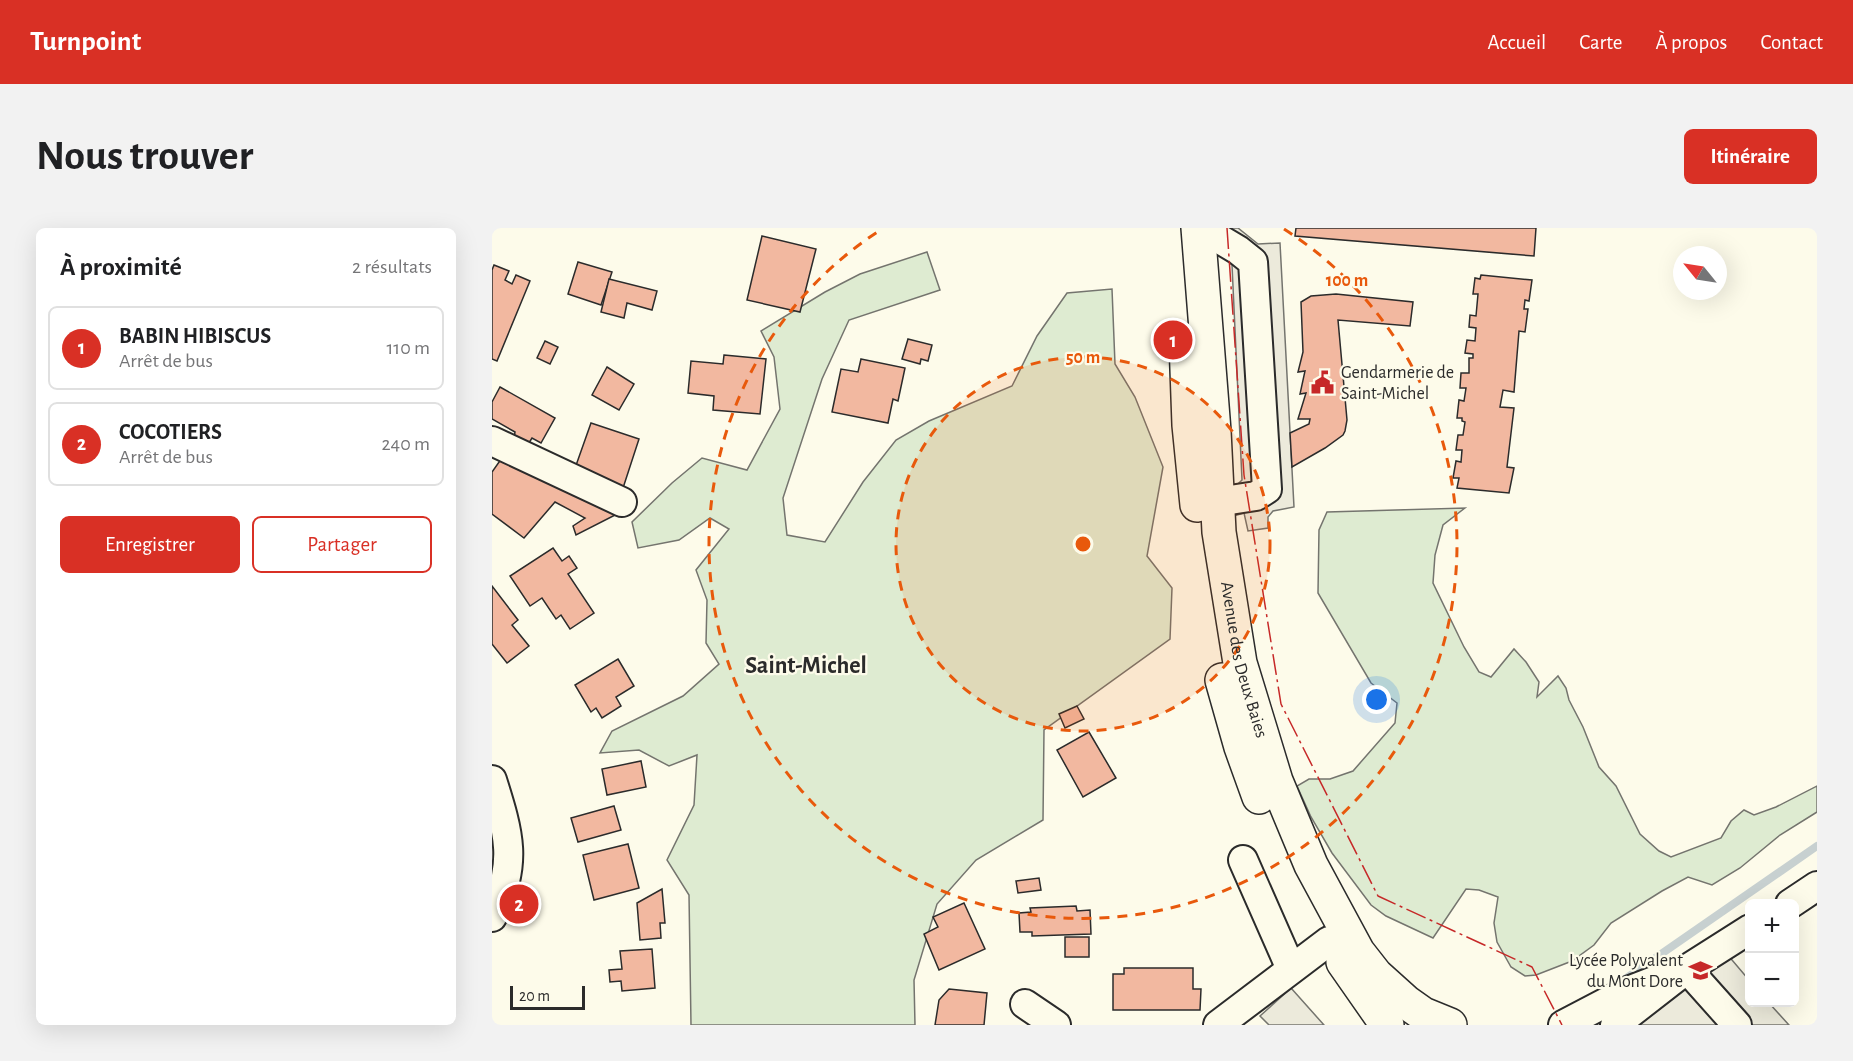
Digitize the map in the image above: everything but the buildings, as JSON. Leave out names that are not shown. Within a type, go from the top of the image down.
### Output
[{"type":"main road","name":"Avenue des Deux Baies","points":[[1179,228],[1189,424],[1203,572],[1219,671],[1241,747],[1284,859],[1329,941],[1387,1025]]},
{"type":"main road","name":"Avenue des Deux Baies","points":[[1200,228],[1219,532],[1240,663],[1276,781],[1311,865],[1358,952],[1376,975],[1406,1002],[1423,1014],[1450,1025]]},
{"type":"street","points":[[1200,228],[1238,250],[1253,262],[1267,489],[1256,496],[1217,502]]},
{"type":"street","points":[[492,441],[622,502]]},
{"type":"street","points":[[492,780],[506,828],[509,861],[501,897],[492,917]]},
{"type":"street","points":[[1243,860],[1291,969]]},
{"type":"street","points":[[1796,899],[1817,886]]},
{"type":"street","points":[[1619,1024],[1687,969],[1745,932]]},
{"type":"street","points":[[1218,1025],[1329,941]]},
{"type":"street","points":[[1563,1025],[1628,991],[1687,969]]},
{"type":"street","points":[[1687,969],[1737,1025]]},
{"type":"street","points":[[1025,1004],[1056,1025]]},
{"type":"green space","points":[[927,252],[940,290],[849,320],[822,379],[783,498],[787,535],[825,542],[863,482],[896,440],[929,421],[1012,386],[1037,336],[1067,293],[1112,289],[1115,364],[1135,397],[1163,467],[1147,556],[1172,588],[1170,639],[1044,730],[1043,820],[976,860],[937,904],[914,980],[915,1025],[691,1025],[689,895],[667,860],[694,805],[697,755],[669,766],[639,750],[600,753],[612,731],[683,696],[719,664],[706,643],[707,600],[696,570],[729,529],[710,518],[679,540],[638,548],[632,522],[702,458],[747,470],[780,409],[774,357],[761,331],[825,292],[860,274]]},
{"type":"green space","points":[[1465,508],[1443,525],[1435,555],[1433,583],[1464,647],[1479,672],[1491,677],[1514,649],[1539,682],[1537,697],[1558,676],[1566,688],[1569,700],[1599,767],[1616,786],[1640,834],[1659,851],[1671,857],[1721,838],[1731,821],[1744,810],[1754,815],[1776,807],[1817,786],[1817,812],[1780,835],[1740,868],[1712,885],[1688,877],[1611,923],[1594,945],[1572,961],[1536,975],[1525,976],[1511,967],[1497,942],[1494,923],[1498,897],[1479,890],[1466,889],[1433,938],[1386,916],[1371,905],[1332,853],[1311,817],[1297,786],[1309,779],[1330,779],[1353,771],[1395,723],[1397,703],[1371,683],[1318,593],[1319,530],[1327,512]]},
{"type":"shaded area","points":[[1209,228],[1238,228],[1258,244],[1280,243],[1294,507],[1273,511],[1268,517],[1268,528],[1248,531],[1244,513],[1227,518],[1237,485],[1242,480],[1232,265],[1210,246]]},
{"type":"shaded area","points":[[1721,947],[1745,975],[1745,1007],[1773,1007],[1789,1025],[1615,1025]]},
{"type":"shaded area","points":[[1291,988],[1324,1025],[1269,1025],[1260,1016]]},
{"type":"waterway","points":[[1625,979],[1817,846]]},
{"type":"power","points":[[1227,228],[1244,475],[1281,704],[1378,896],[1532,967],[1562,1025]]},
{"type":"place","name":"BABIN HIBISCUS","points":[[1173,340]]},
{"type":"place","name":"Gendarmerie de Saint-Michel","points":[[1323,382]]},
{"type":"place","name":"COCOTIERS","points":[[519,904]]},
{"type":"place","name":"Lycée Polyvalent du Mont Dore","points":[[1701,970]]},
{"type":"district","name":"Saint-Michel","points":[[806,665]]}]
